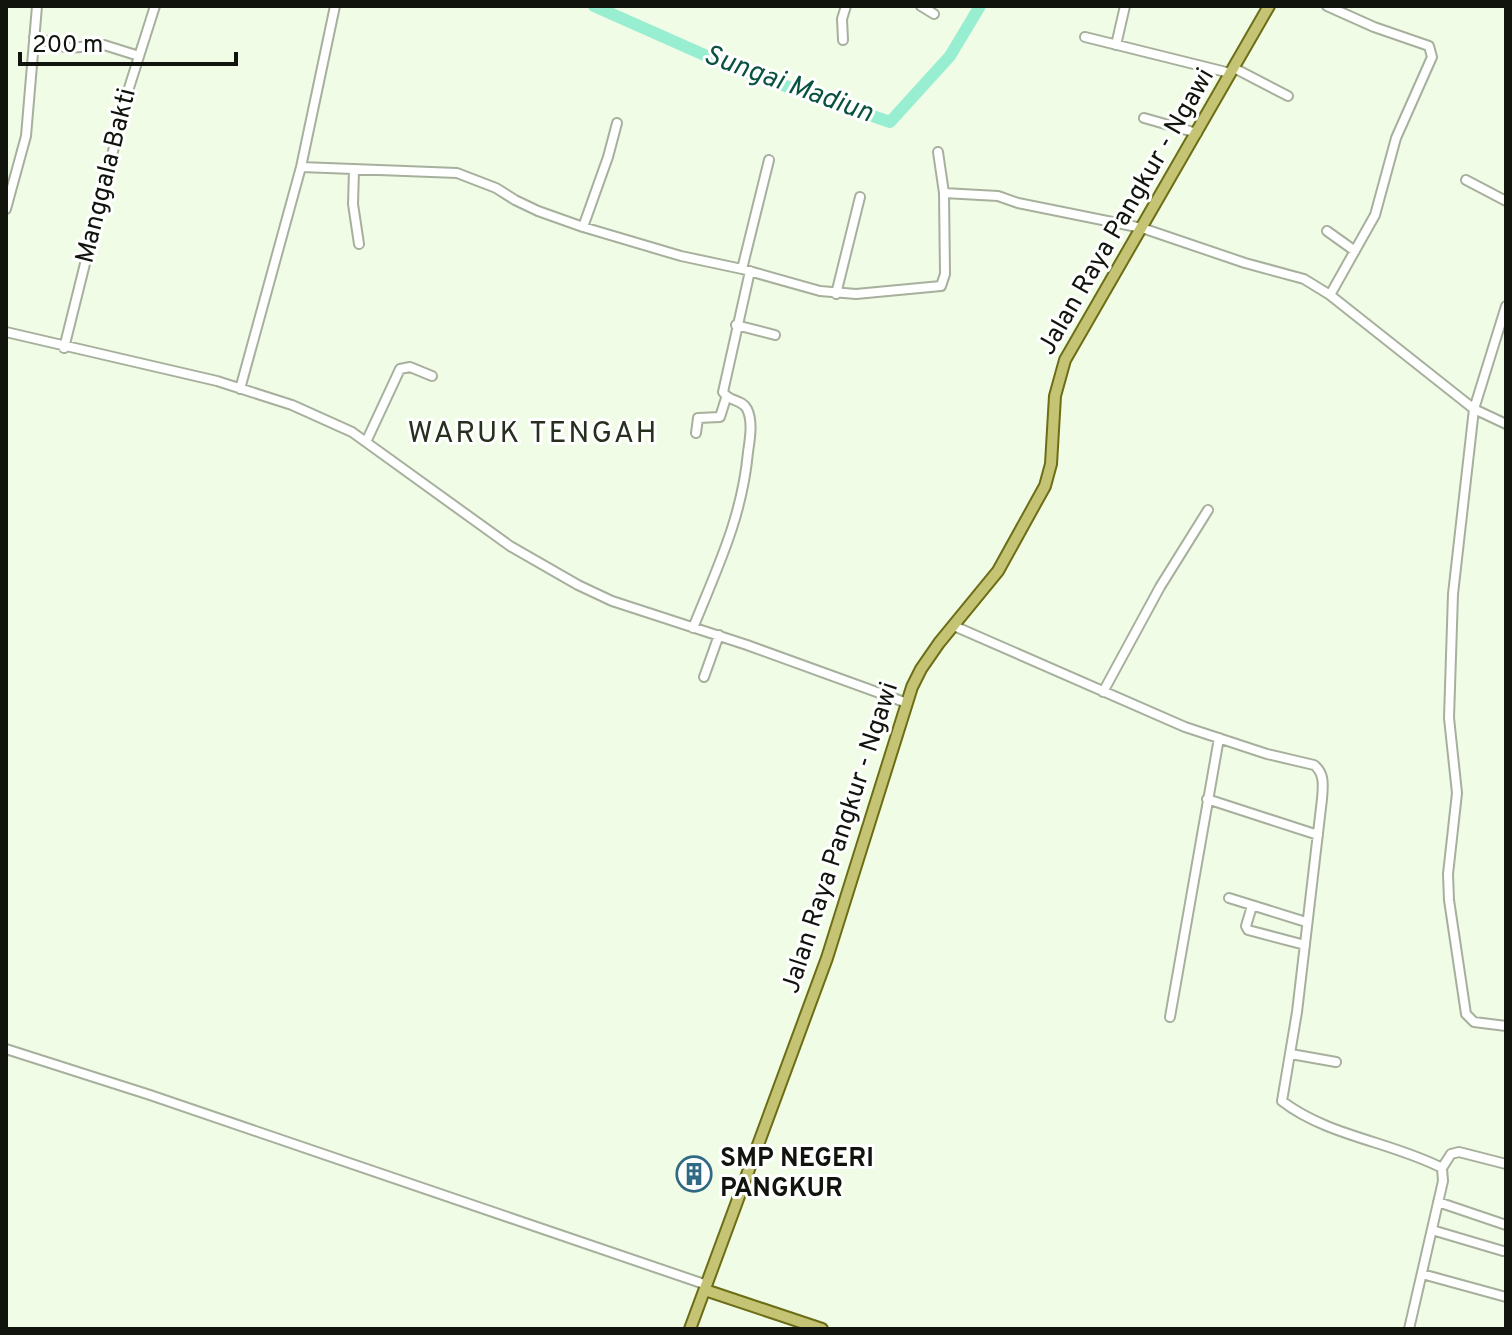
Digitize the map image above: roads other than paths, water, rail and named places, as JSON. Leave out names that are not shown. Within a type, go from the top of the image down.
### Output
[{"type":"main road","name":"Jalan Raya Pangkur - Ngawi","points":[[690,1329],[827,958],[907,703],[921,669],[998,571],[1040,496],[1051,464],[1055,396],[1060,372],[1269,6]]},
{"type":"main road","points":[[706,1288],[822,1329]]},
{"type":"street","points":[[6,209],[26,136],[37,6]]},
{"type":"street","name":"Manggala Bakti","points":[[64,348],[139,56],[155,6]]},
{"type":"street","points":[[240,389],[301,167],[335,6]]},
{"type":"street","points":[[843,40],[842,24],[846,6]]},
{"type":"street","points":[[921,6],[934,14]]},
{"type":"street","points":[[1116,45],[1125,6]]},
{"type":"street","points":[[1327,6],[1429,46],[1433,51],[1396,138],[1375,215],[1330,295]]},
{"type":"street","points":[[34,37],[68,48],[104,45],[139,56]]},
{"type":"street","points":[[1085,37],[1232,70],[1288,96]]},
{"type":"street","points":[[1144,118],[1197,133]]},
{"type":"street","points":[[583,227],[617,123]]},
{"type":"street","points":[[301,167],[457,173],[496,188],[538,211],[583,227],[681,256],[836,294],[856,294],[944,284],[944,193],[938,152]]},
{"type":"street","points":[[696,433],[698,418],[720,417],[726,398],[723,392],[769,160]]},
{"type":"street","points":[[354,170],[353,204],[359,244]]},
{"type":"street","points":[[1466,180],[1506,201]]},
{"type":"street","points":[[944,193],[998,196],[1018,203],[1142,228],[1245,263],[1294,275],[1330,295],[1474,409],[1506,424]]},
{"type":"street","points":[[836,294],[860,197]]},
{"type":"street","points":[[1327,231],[1355,251]]},
{"type":"street","points":[[1506,306],[1474,409],[1453,594],[1449,718],[1457,793],[1448,874],[1466,1014],[1474,1022],[1506,1026]]},
{"type":"street","points":[[736,325],[775,335]]},
{"type":"street","points":[[6,332],[64,348],[129,359],[240,389],[320,417],[366,442],[510,546],[612,601],[719,635],[907,703]]},
{"type":"street","points":[[366,442],[400,369],[410,367],[432,376]]},
{"type":"street","points":[[693,628],[732,532],[748,468],[750,431],[747,410],[738,402],[726,398]]},
{"type":"street","points":[[1103,692],[1160,587],[1208,510]]},
{"type":"street","points":[[954,626],[1185,727],[1305,762],[1319,769],[1323,783],[1318,835],[1291,1054],[1282,1101],[1293,1110],[1442,1168]]},
{"type":"street","points":[[704,677],[719,635]]},
{"type":"street","points":[[1170,1017],[1219,738]]},
{"type":"street","points":[[1207,799],[1318,835]]},
{"type":"street","points":[[1229,898],[1306,922]]},
{"type":"street","points":[[1252,906],[1246,926],[1248,930],[1305,945]]},
{"type":"street","points":[[6,1049],[706,1288]]},
{"type":"street","points":[[1291,1054],[1336,1062]]},
{"type":"street","points":[[1442,1168],[1455,1152],[1506,1164]]},
{"type":"street","points":[[1409,1329],[1444,1175],[1442,1168]]},
{"type":"street","points":[[1438,1202],[1506,1225]]},
{"type":"street","points":[[1432,1230],[1503,1251]]},
{"type":"street","points":[[1422,1274],[1506,1297]]},
{"type":"waterway","name":"Sungai Madiun","points":[[594,6],[736,69],[890,122],[950,56],[980,6]]},
{"type":"place","name":"SMP NEGERI PANGKUR","points":[[694,1174]]},
{"type":"district","name":"WARUK TENGAH","points":[[533,434]]}]
